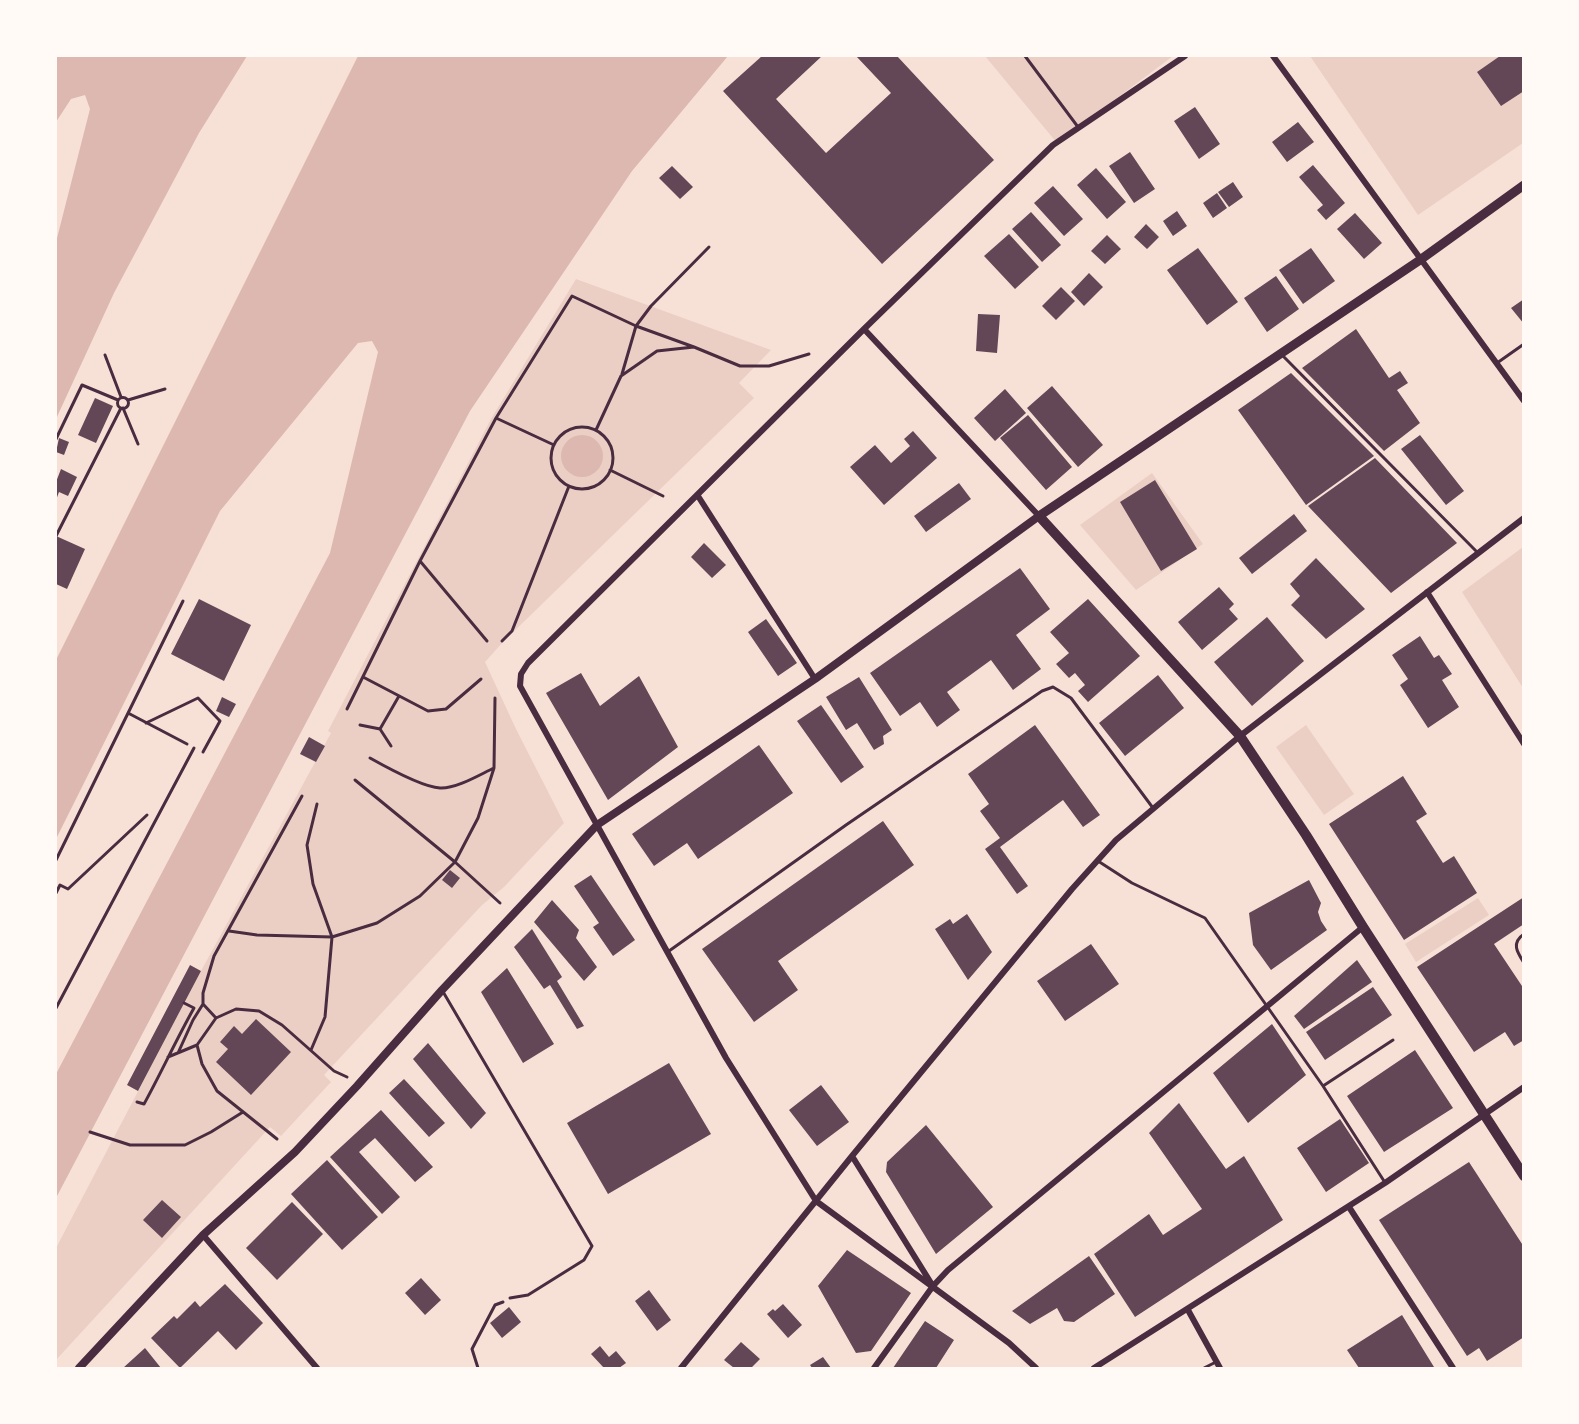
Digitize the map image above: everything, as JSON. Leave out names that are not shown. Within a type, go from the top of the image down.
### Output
[{"type":"main road","points":[[1524,185],[1420,260],[1040,516],[1240,736],[1524,1176]]},
{"type":"street","points":[[1036,1368],[1009,1343],[816,1201],[726,1058],[520,686],[521,674],[528,663],[1053,145],[1185,56]]},
{"type":"street","points":[[1273,56],[1524,401]]},
{"type":"street","points":[[79,1368],[203,1235],[295,1152],[442,990],[597,825],[815,679],[1040,516],[864,330]]},
{"type":"street","points":[[698,496],[815,679]]},
{"type":"street","points":[[681,1368],[852,1156],[1116,840],[1240,736],[1524,518]]},
{"type":"street","points":[[1427,592],[1524,744]]},
{"type":"street","points":[[874,1368],[933,1286],[948,1270],[1363,927]]},
{"type":"street","points":[[1094,1368],[1385,1183],[1524,1087]]},
{"type":"street","points":[[852,1156],[933,1286]]},
{"type":"street","points":[[1349,1206],[1453,1368]]},
{"type":"street","points":[[203,1235],[317,1368]]},
{"type":"street","points":[[1188,1310],[1220,1368]]},
{"type":"lane","points":[[1025,56],[1078,128]]},
{"type":"lane","points":[[1495,364],[1524,344]]},
{"type":"lane","points":[[1281,354],[1478,553]]},
{"type":"lane","points":[[668,952],[856,819],[1042,692],[1053,687],[1071,698],[1153,808]]},
{"type":"lane","points":[[56,1008],[194,748]]},
{"type":"lane","points":[[1097,861],[1132,883],[1205,918],[1323,1086],[1385,1183]]},
{"type":"lane","points":[[1524,934],[1515,944],[1515,950],[1524,963]]},
{"type":"lane","points":[[442,990],[592,1246],[584,1260],[528,1295],[510,1298]]},
{"type":"lane","points":[[1323,1086],[1394,1040]]},
{"type":"lane","points":[[1204,1368],[1216,1362]]},
{"type":"path","points":[[596,430],[621,376],[636,326],[651,306],[709,247]]},
{"type":"path","points":[[347,709],[420,561],[496,418],[572,296],[636,326],[740,366],[769,366],[809,354]]},
{"type":"path","points":[[621,376],[657,351],[694,347]]},
{"type":"path","points":[[105,355],[120,399],[118,404],[138,444]]},
{"type":"path","points":[[56,439],[82,385],[128,400],[165,389]]},
{"type":"path","points":[[56,536],[122,408],[128,405],[128,400]]},
{"type":"path","points":[[496,418],[554,445]]},
{"type":"path","points":[[579,427],[596,430],[611,447],[613,458],[610,470],[598,483],[589,488],[569,486],[554,472],[551,462],[554,445],[561,435],[570,429],[579,427]]},
{"type":"path","points":[[610,470],[663,496]]},
{"type":"path","points":[[501,641],[512,631],[569,486]]},
{"type":"path","points":[[420,561],[487,641]]},
{"type":"path","points":[[56,860],[183,601]]},
{"type":"path","points":[[363,677],[428,711],[446,709],[481,679]]},
{"type":"path","points":[[380,729],[399,696]]},
{"type":"path","points":[[128,713],[146,723],[203,753],[220,722],[198,698],[146,723]]},
{"type":"path","points":[[229,931],[256,935],[332,937],[377,923],[420,896],[455,862],[478,818],[494,768],[495,698]]},
{"type":"path","points":[[360,725],[380,729],[391,746]]},
{"type":"path","points":[[370,758],[410,778],[440,788],[464,782],[494,768]]},
{"type":"path","points":[[354,780],[455,862],[500,903]]},
{"type":"path","points":[[178,1053],[203,1004],[203,993],[214,956],[302,796]]},
{"type":"path","points":[[311,1050],[325,1017],[332,937],[313,884],[307,845],[317,804]]},
{"type":"path","points":[[56,893],[58,883],[68,889],[153,810]]},
{"type":"path","points":[[137,1102],[144,1104],[171,1048],[194,1008],[184,1003]]},
{"type":"path","points":[[203,1004],[216,1018]]},
{"type":"path","points":[[168,1057],[197,1045],[216,1018],[236,1010],[259,1011],[282,1025],[334,1071],[347,1077]]},
{"type":"path","points":[[197,1045],[202,1064],[217,1091],[277,1139]]},
{"type":"path","points":[[90,1132],[130,1146],[185,1145],[243,1112]]},
{"type":"path","points":[[478,1368],[472,1349],[495,1305],[510,1298]]},
{"type":"shaded area","points":[[56,56],[247,56],[199,133],[114,293],[56,419],[56,242],[90,109],[85,95],[71,99],[56,122]]},
{"type":"shaded area","points":[[358,56],[728,56],[632,171],[470,411],[56,1198],[56,1074],[330,553],[378,352],[372,341],[358,343],[220,511],[56,839],[56,660]]},
{"type":"shaded area","points":[[985,56],[1173,56],[1057,143]]},
{"type":"shaded area","points":[[1310,56],[1523,56],[1523,143],[1418,215]]},
{"type":"shaded area","points":[[576,279],[771,350],[739,383],[754,398],[485,662],[564,823],[504,887],[482,905],[324,1075],[331,1082],[281,1136],[270,1127],[56,1360],[56,1248],[201,971],[331,733],[328,731],[491,419]]},
{"type":"shaded area","points":[[582,435],[597,441],[603,456],[597,471],[582,477],[567,471],[561,456],[567,441]]},
{"type":"shaded area","points":[[1152,473],[1203,544],[1136,590],[1080,525]]},
{"type":"shaded area","points":[[1523,547],[1523,688],[1462,592]]},
{"type":"shaded area","points":[[1306,725],[1354,794],[1324,815],[1276,747]]},
{"type":"shaded area","points":[[1478,898],[1489,915],[1416,962],[1405,944]]},
{"type":"building","points":[[762,56],[822,56],[776,99],[826,153],[891,93],[856,56],[897,56],[994,160],[882,264],[723,91]]},
{"type":"building","points":[[1500,56],[1524,56],[1524,91],[1501,106],[1477,72]]},
{"type":"building","points":[[1195,107],[1220,144],[1199,159],[1174,121]]},
{"type":"building","points":[[1298,122],[1314,142],[1287,162],[1272,142]]},
{"type":"building","points":[[1130,152],[1155,189],[1134,203],[1109,166]]},
{"type":"building","points":[[1313,165],[1345,203],[1326,220],[1317,210],[1323,205],[1299,177]]},
{"type":"building","points":[[672,166],[693,187],[680,199],[659,178]]},
{"type":"building","points":[[1096,168],[1126,202],[1107,219],[1077,185]]},
{"type":"building","points":[[1233,182],[1243,197],[1229,207],[1218,192]]},
{"type":"building","points":[[1053,186],[1083,219],[1064,236],[1034,203]]},
{"type":"building","points":[[1217,193],[1227,208],[1213,218],[1203,203]]},
{"type":"building","points":[[1177,211],[1187,226],[1173,236],[1163,221]]},
{"type":"building","points":[[1031,212],[1061,245],[1042,262],[1012,229]]},
{"type":"building","points":[[1355,213],[1382,243],[1364,259],[1337,229]]},
{"type":"building","points":[[1146,224],[1159,237],[1147,249],[1134,237]]},
{"type":"building","points":[[1009,234],[1039,267],[1015,289],[984,256]]},
{"type":"building","points":[[1107,235],[1121,249],[1105,264],[1091,251]]},
{"type":"building","points":[[1198,248],[1238,302],[1207,325],[1167,270]]},
{"type":"building","points":[[1311,248],[1335,281],[1303,304],[1279,270]]},
{"type":"building","points":[[1089,273],[1103,287],[1084,306],[1071,292]]},
{"type":"building","points":[[1276,276],[1299,309],[1267,332],[1244,298]]},
{"type":"building","points":[[1061,287],[1075,301],[1056,320],[1042,306]]},
{"type":"building","points":[[1524,299],[1524,324],[1511,308]]},
{"type":"building","points":[[978,314],[1000,315],[997,353],[976,351]]},
{"type":"building","points":[[1356,329],[1389,378],[1400,371],[1408,383],[1397,390],[1420,423],[1384,451],[1302,368]]},
{"type":"building","points":[[1291,373],[1374,456],[1306,505],[1238,410]]},
{"type":"building","points":[[1052,386],[1103,445],[1078,467],[1027,408]]},
{"type":"building","points":[[1005,389],[1026,413],[995,441],[974,418]]},
{"type":"building","points":[[95,398],[113,406],[96,443],[78,435]]},
{"type":"building","points":[[1028,415],[1072,467],[1046,490],[1000,438]]},
{"type":"building","points":[[913,431],[937,458],[884,505],[850,467],[875,445],[891,463],[910,446],[904,439]]},
{"type":"building","points":[[1420,435],[1464,491],[1446,505],[1401,449]]},
{"type":"building","points":[[59,438],[69,442],[64,455],[56,452]]},
{"type":"building","points":[[1375,458],[1457,543],[1391,593],[1308,506]]},
{"type":"building","points":[[61,469],[77,477],[68,496],[59,492],[56,500],[56,482]]},
{"type":"building","points":[[1155,480],[1197,549],[1161,571],[1120,502]]},
{"type":"building","points":[[959,483],[971,499],[926,532],[914,516]]},
{"type":"building","points":[[1294,514],[1307,531],[1252,574],[1239,558]]},
{"type":"building","points":[[56,536],[85,549],[67,589],[56,584]]},
{"type":"building","points":[[704,543],[726,565],[712,578],[691,557]]},
{"type":"building","points":[[1316,558],[1365,609],[1326,639],[1291,605],[1300,596],[1290,584]]},
{"type":"building","points":[[1020,568],[1050,609],[1016,635],[1041,669],[1013,690],[991,660],[947,692],[960,710],[937,727],[920,702],[900,716],[870,673]]},
{"type":"building","points":[[1219,587],[1234,604],[1229,609],[1238,619],[1202,650],[1178,622]]},
{"type":"building","points":[[199,599],[251,625],[224,681],[171,654]]},
{"type":"building","points":[[1088,599],[1140,656],[1088,702],[1078,691],[1085,685],[1075,673],[1069,678],[1056,664],[1069,653],[1050,632]]},
{"type":"building","points":[[1267,617],[1304,661],[1252,706],[1214,662]]},
{"type":"building","points":[[766,619],[797,663],[778,676],[748,632]]},
{"type":"building","points":[[1420,636],[1434,658],[1439,655],[1452,674],[1442,680],[1459,707],[1428,728],[1400,685],[1408,679],[1392,655]]},
{"type":"building","points":[[581,673],[600,706],[639,676],[678,747],[608,800],[546,693]]},
{"type":"building","points":[[1158,675],[1184,708],[1125,756],[1099,723]]},
{"type":"building","points":[[859,677],[892,730],[883,736],[884,744],[874,750],[857,723],[846,730],[826,697]]},
{"type":"building","points":[[222,697],[236,704],[229,717],[216,711]]},
{"type":"building","points":[[821,705],[864,767],[841,783],[797,721]]},
{"type":"building","points":[[1035,725],[1100,815],[1083,827],[1063,800],[1000,847],[1028,886],[1017,894],[985,849],[1000,838],[980,811],[989,804],[968,774]]},
{"type":"building","points":[[309,737],[325,746],[316,762],[300,754]]},
{"type":"building","points":[[759,745],[793,793],[698,859],[687,843],[654,866],[632,834]]},
{"type":"building","points":[[1403,776],[1427,814],[1416,821],[1443,863],[1454,856],[1477,893],[1404,940],[1329,824]]},
{"type":"building","points":[[883,821],[914,865],[778,961],[798,990],[754,1022],[702,949]]},
{"type":"building","points":[[450,870],[460,878],[452,888],[442,880]]},
{"type":"building","points":[[591,875],[635,940],[613,956],[593,927],[599,923],[574,886]]},
{"type":"building","points":[[1309,880],[1321,903],[1318,912],[1327,930],[1271,970],[1253,945],[1249,913]]},
{"type":"building","points":[[1524,897],[1524,924],[1494,944],[1524,989],[1524,1040],[1514,1046],[1505,1032],[1474,1052],[1417,967]]},
{"type":"building","points":[[552,900],[579,930],[576,938],[597,967],[584,981],[534,922]]},
{"type":"building","points":[[967,914],[992,952],[968,980],[935,929],[950,919],[953,924]]},
{"type":"building","points":[[532,929],[562,977],[557,981],[584,1026],[577,1029],[550,985],[544,989],[514,947]]},
{"type":"building","points":[[1091,944],[1119,984],[1065,1021],[1037,981]]},
{"type":"building","points":[[1357,960],[1372,982],[1304,1029],[1294,1016]]},
{"type":"building","points":[[190,965],[201,971],[138,1091],[127,1085]]},
{"type":"building","points":[[507,968],[554,1044],[523,1063],[481,992]]},
{"type":"building","points":[[1373,987],[1392,1015],[1325,1060],[1306,1032]]},
{"type":"building","points":[[256,1019],[291,1052],[251,1095],[216,1062],[228,1049],[220,1042],[234,1026],[242,1034]]},
{"type":"building","points":[[1272,1024],[1306,1075],[1248,1123],[1213,1073]]},
{"type":"building","points":[[428,1043],[486,1113],[471,1129],[413,1059]]},
{"type":"building","points":[[1415,1050],[1453,1108],[1384,1152],[1347,1096]]},
{"type":"building","points":[[669,1063],[711,1134],[608,1194],[567,1123]]},
{"type":"building","points":[[404,1079],[445,1123],[429,1137],[389,1093]]},
{"type":"building","points":[[821,1085],[849,1122],[817,1146],[789,1110]]},
{"type":"building","points":[[1179,1103],[1226,1169],[1244,1156],[1283,1220],[1135,1317],[1094,1254],[1149,1214],[1163,1235],[1202,1209],[1149,1133]]},
{"type":"building","points":[[381,1110],[433,1167],[415,1182],[375,1138],[359,1152],[400,1197],[382,1214],[330,1157]]},
{"type":"building","points":[[1340,1119],[1369,1163],[1326,1192],[1297,1148]]},
{"type":"building","points":[[926,1125],[993,1207],[936,1254],[886,1172],[887,1162]]},
{"type":"building","points":[[327,1160],[378,1217],[342,1250],[291,1194]]},
{"type":"building","points":[[1469,1162],[1524,1247],[1524,1337],[1487,1361],[1479,1348],[1467,1356],[1379,1220]]},
{"type":"building","points":[[162,1200],[181,1217],[162,1238],[143,1220]]},
{"type":"building","points":[[292,1202],[323,1234],[277,1280],[246,1248]]},
{"type":"building","points":[[847,1250],[911,1293],[871,1351],[856,1353],[818,1286]]},
{"type":"building","points":[[1089,1256],[1115,1294],[1074,1322],[1064,1321],[1057,1308],[1030,1324],[1012,1311]]},
{"type":"building","points":[[421,1278],[441,1300],[425,1315],[405,1293]]},
{"type":"building","points":[[225,1284],[263,1323],[236,1350],[218,1331],[180,1368],[151,1338],[174,1316],[177,1319],[195,1301],[200,1307]]},
{"type":"building","points":[[649,1290],[671,1320],[657,1331],[635,1301]]},
{"type":"building","points":[[783,1304],[802,1325],[788,1338],[767,1314]]},
{"type":"building","points":[[509,1307],[521,1322],[502,1338],[490,1323]]},
{"type":"building","points":[[1402,1315],[1434,1367],[1359,1368],[1347,1350]]},
{"type":"building","points":[[925,1321],[954,1340],[936,1368],[893,1368]]},
{"type":"building","points":[[741,1342],[760,1359],[751,1368],[734,1368],[724,1360]]},
{"type":"building","points":[[600,1346],[609,1357],[616,1351],[626,1363],[619,1368],[604,1368],[591,1354]]},
{"type":"building","points":[[145,1348],[161,1368],[123,1368]]},
{"type":"building","points":[[823,1357],[831,1368],[812,1368],[810,1365]]}]
